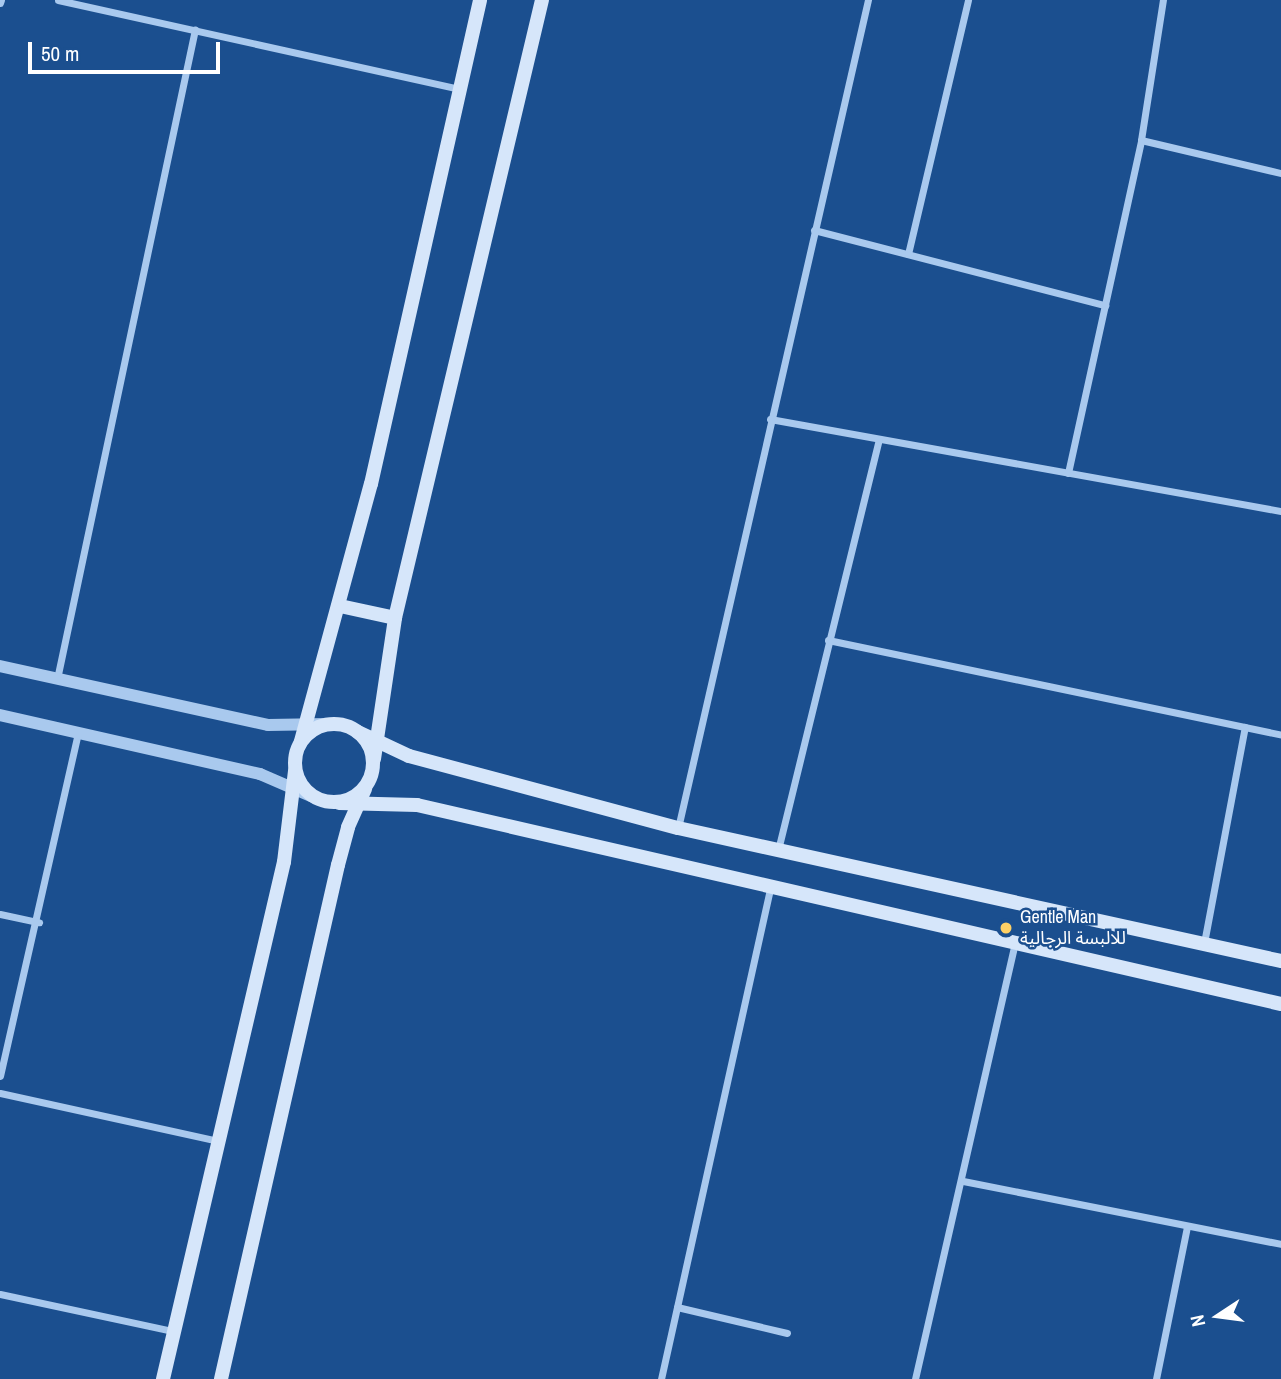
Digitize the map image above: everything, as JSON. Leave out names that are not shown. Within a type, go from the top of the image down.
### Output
[{"type":"main road","points":[[163,1379],[284,862],[301,741],[340,606],[480,0]]},
{"type":"main road","points":[[221,1379],[338,865],[374,760],[395,618],[542,0]]},
{"type":"main road","points":[[340,606],[395,618]]},
{"type":"main road","points":[[301,741],[328,724],[358,732],[409,756],[678,828],[1281,961]]},
{"type":"main road","points":[[358,732],[374,760]]},
{"type":"main road","points":[[295,771],[311,796],[340,803],[417,805],[770,889],[1281,1004]]},
{"type":"main road","points":[[340,803],[365,789]]},
{"type":"street","points":[[58,0],[460,89]]},
{"type":"street","points":[[678,828],[868,0]]},
{"type":"street","points":[[908,254],[968,0]]},
{"type":"street","points":[[1068,473],[1142,140],[1163,0]]},
{"type":"street","points":[[57,679],[195,29]]},
{"type":"street","points":[[1142,140],[1281,173]]},
{"type":"street","points":[[814,230],[1105,304]]},
{"type":"street","points":[[770,419],[1281,511]]},
{"type":"street","points":[[778,850],[879,439]]},
{"type":"street","points":[[828,640],[1281,735]]},
{"type":"street","points":[[0,666],[244,721],[307,726],[328,724]]},
{"type":"street","points":[[0,715],[260,774],[311,796]]},
{"type":"street","points":[[1204,943],[1245,727]]},
{"type":"street","points":[[0,1076],[39,922],[78,733]]},
{"type":"street","points":[[661,1379],[770,889]]},
{"type":"street","points":[[0,914],[39,922]]},
{"type":"street","points":[[915,1379],[1016,944]]},
{"type":"street","points":[[0,1094],[218,1141]]},
{"type":"street","points":[[963,1181],[1281,1244]]},
{"type":"street","points":[[1156,1379],[1187,1226]]},
{"type":"street","points":[[0,1293],[173,1331]]},
{"type":"street","points":[[677,1307],[787,1333]]},
{"type":"place","name":"Gentle Man للالبسة الرجالية","points":[[1006,928]]}]
